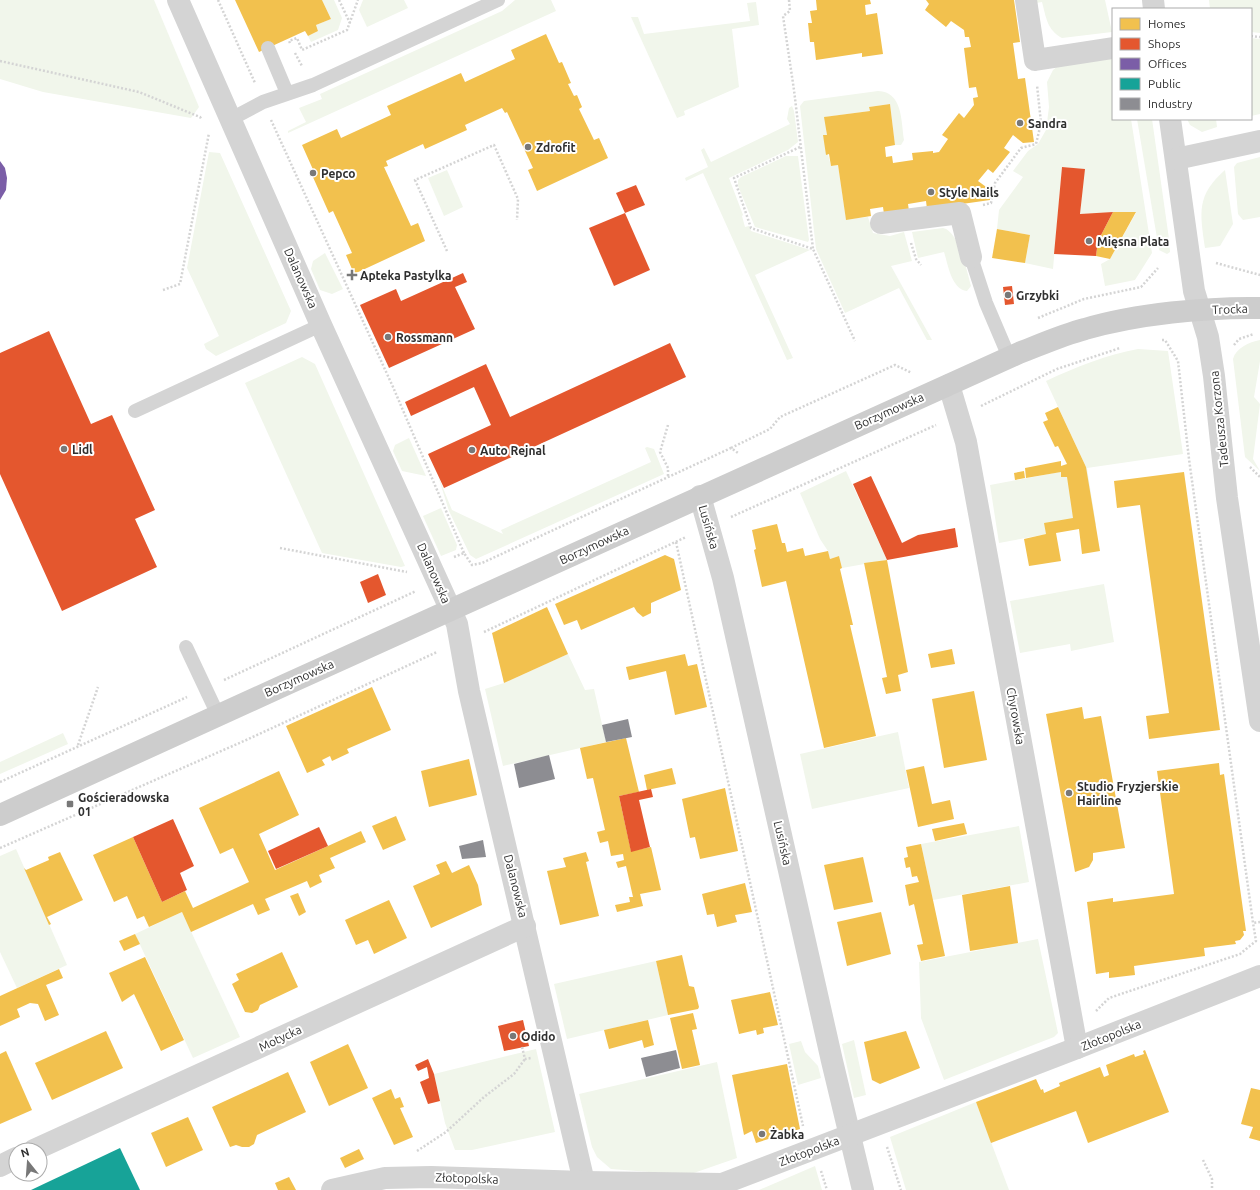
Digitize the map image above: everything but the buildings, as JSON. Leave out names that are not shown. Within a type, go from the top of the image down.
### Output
[{"type":"street","name":"Dalanowska","points":[[178,0],[321,325],[424,570],[451,610],[457,624],[469,691],[584,1182]]},
{"type":"street","points":[[1026,0],[1035,60],[1112,48]]},
{"type":"street","name":"Tadeusza Korzona","points":[[1170,120],[1194,291],[1208,337],[1214,376],[1227,498],[1260,721]]},
{"type":"street","points":[[1176,159],[1260,141]]},
{"type":"street","points":[[881,223],[960,213],[971,257]]},
{"type":"street","name":"Trocka","points":[[1200,310],[1260,308]]},
{"type":"street","name":"Borzymowska","points":[[0,815],[700,496],[1009,358],[1084,329],[1129,319],[1200,310]]},
{"type":"street","name":"Chyrowska","points":[[949,385],[960,416],[968,450],[1076,1040]]},
{"type":"street","name":"Lusińska","points":[[700,496],[725,586],[850,1136],[864,1190]]},
{"type":"street","name":"Motycka","points":[[48,1144],[525,926]]},
{"type":"street","name":"Złotopolska","points":[[332,1190],[385,1178],[431,1176],[584,1182],[722,1184],[850,1136],[1076,1040],[1260,976]]},
{"type":"lane","points":[[231,119],[263,102],[313,85],[498,0]]},
{"type":"lane","points":[[268,48],[287,93]]},
{"type":"lane","points":[[971,257],[986,303],[1009,358]]},
{"type":"lane","points":[[134,412],[321,325]]},
{"type":"lane","points":[[186,647],[218,715]]},
{"type":"path","points":[[218,0],[392,387],[464,553],[472,566],[482,563],[668,478],[770,429],[780,417],[895,365],[914,374]]},
{"type":"path","points":[[339,0],[350,23]]},
{"type":"path","points":[[296,55],[289,41],[297,38],[302,50],[347,30],[358,0]]},
{"type":"path","points":[[789,0],[790,11],[783,16],[794,90],[813,249],[855,341]]},
{"type":"path","points":[[960,213],[991,203],[995,183],[1021,148],[1036,144],[1041,123],[1035,60]]},
{"type":"path","points":[[0,61],[139,92],[200,117],[203,122]]},
{"type":"path","points":[[206,127],[213,138]]},
{"type":"path","points":[[163,290],[180,284],[209,132]]},
{"type":"path","points":[[447,251],[415,180],[494,145],[518,199],[517,220]]},
{"type":"path","points":[[800,147],[734,178],[751,228],[813,249]]},
{"type":"path","points":[[916,259],[921,265]]},
{"type":"path","points":[[1215,263],[1260,275]]},
{"type":"path","points":[[1035,320],[1040,315],[1084,300],[1141,287],[1158,268]]},
{"type":"path","points":[[1232,349],[1239,339],[1260,333]]},
{"type":"path","points":[[1076,1040],[1109,998],[1240,954],[1256,940],[1191,475],[1178,361],[1165,340],[1159,341]]},
{"type":"path","points":[[0,848],[244,740],[460,641],[480,634],[676,542],[931,426],[960,416],[1057,368],[1126,346]]},
{"type":"path","points":[[668,425],[660,452],[668,468],[668,478]]},
{"type":"path","points":[[731,448],[740,455]]},
{"type":"path","points":[[676,542],[805,1133]]},
{"type":"path","points":[[280,548],[424,570],[464,553]]},
{"type":"path","points":[[0,782],[416,591],[424,570]]},
{"type":"path","points":[[78,746],[98,687]]},
{"type":"path","points":[[1253,924],[1260,922]]},
{"type":"path","points":[[522,1047],[524,1052]]},
{"type":"path","points":[[385,1178],[393,1166],[446,1132],[484,1097],[514,1074],[525,1059]]},
{"type":"path","points":[[886,1142],[901,1190]]},
{"type":"path","points":[[1203,1160],[1212,1179],[1212,1190]]},
{"type":"path","points":[[820,1168],[827,1190]]},
{"type":"shaded area","points":[[0,0],[154,0],[199,107],[191,118],[43,92],[0,79]]},
{"type":"shaded area","points":[[322,0],[334,0],[342,18],[338,30],[311,42],[308,36],[318,31],[316,25],[331,19]]},
{"type":"shaded area","points":[[363,0],[404,0],[408,8],[367,27],[359,10]]},
{"type":"shaded area","points":[[515,0],[551,0],[556,11],[288,133],[288,131],[306,122],[299,108],[322,99],[320,94],[502,11]]},
{"type":"shaded area","points":[[1036,0],[1105,0],[1112,32],[1062,38],[1050,27],[1042,2],[1036,3]]},
{"type":"shaded area","points":[[1209,0],[1260,0],[1260,33],[1252,32],[1252,8],[1210,8]]},
{"type":"shaded area","points":[[756,2],[759,25],[732,29],[739,87],[684,111],[685,115],[677,118],[631,17],[638,17],[644,34],[750,21],[747,3]]},
{"type":"shaded area","points":[[1252,38],[1260,39],[1260,114],[1252,116]]},
{"type":"shaded area","points":[[1112,57],[1112,120],[1131,120],[1152,253],[1135,280],[1105,286],[1101,264],[1110,259],[1136,213],[1080,214],[1084,169],[1062,167],[1053,269],[1025,263],[1030,235],[997,229],[999,210],[1023,177],[1013,171],[1028,151],[1038,144],[1046,130],[1049,107],[1047,82],[1053,70],[1059,65]]},
{"type":"shaded area","points":[[878,91],[892,96],[899,109],[904,140],[901,145],[895,145],[890,104],[869,107],[870,111],[825,117],[827,135],[823,135],[831,166],[838,165],[846,219],[868,217],[873,233],[890,236],[904,232],[912,261],[891,266],[932,340],[927,340],[899,288],[845,313],[816,249],[800,106],[804,101]]},
{"type":"shaded area","points":[[792,106],[798,142],[788,150],[729,178],[743,215],[745,227],[749,226],[751,231],[810,250],[755,275],[793,358],[787,360],[703,173],[686,181],[685,178],[708,167],[701,150],[704,148],[711,162],[790,124],[787,119],[789,108]]},
{"type":"shaded area","points":[[1137,120],[1152,120],[1170,252],[1167,254],[1159,250]]},
{"type":"shaded area","points":[[1188,120],[1216,120],[1217,127],[1202,132],[1190,125]]},
{"type":"shaded area","points":[[209,152],[220,153],[291,311],[286,323],[216,356],[206,349],[204,344],[219,336],[187,268]]},
{"type":"shaded area","points":[[786,156],[798,156],[809,240],[808,242],[755,227],[738,186],[738,180],[741,177]]},
{"type":"shaded area","points":[[1260,157],[1260,217],[1243,220],[1238,214],[1234,167],[1237,163]]},
{"type":"shaded area","points":[[447,170],[463,207],[444,216],[428,178]]},
{"type":"shaded area","points":[[1225,170],[1233,224],[1220,246],[1205,248],[1201,214],[1202,205],[1209,188]]},
{"type":"shaded area","points":[[943,228],[954,236],[962,253],[971,286],[967,291],[957,286],[954,281],[944,252],[918,258],[912,232]]},
{"type":"shaded area","points":[[325,253],[343,289],[332,294],[320,290],[311,269],[313,261]]},
{"type":"shaded area","points":[[1260,340],[1260,361],[1254,397],[1260,404],[1253,459],[1260,471],[1245,457],[1233,359],[1237,352],[1244,346]]},
{"type":"shaded area","points":[[1138,349],[1168,351],[1183,454],[1087,468],[1096,525],[999,543],[990,485],[1086,467],[1046,381],[1091,362]]},
{"type":"shaded area","points":[[302,357],[315,364],[405,566],[401,567],[322,553],[245,383]]},
{"type":"shaded area","points":[[409,438],[426,476],[402,471],[393,451],[395,445]]},
{"type":"shaded area","points":[[647,447],[654,449],[664,474],[476,559],[470,555],[449,511],[438,476],[452,510],[503,534],[501,530],[651,462],[645,448]]},
{"type":"shaded area","points":[[846,471],[887,560],[842,568],[839,556],[830,559],[828,551],[820,539],[800,493]]},
{"type":"shaded area","points":[[441,508],[457,545],[456,550],[441,556],[423,516]]},
{"type":"shaded area","points":[[1104,584],[1114,642],[1071,651],[1070,644],[1020,653],[1010,601]]},
{"type":"shaded area","points":[[568,654],[585,690],[594,689],[606,742],[503,766],[485,689],[504,683]]},
{"type":"shaded area","points":[[898,732],[909,788],[812,809],[800,754]]},
{"type":"shaded area","points":[[63,733],[68,744],[0,774],[0,762]]},
{"type":"shaded area","points":[[1019,826],[1029,882],[933,900],[921,844]]},
{"type":"shaded area","points":[[16,849],[67,965],[17,988],[0,952],[0,856]]},
{"type":"shaded area","points":[[182,912],[240,1037],[193,1058],[135,934]]},
{"type":"shaded area","points":[[1038,939],[1058,1033],[1054,1037],[944,1080],[921,1018],[919,962]]},
{"type":"shaded area","points":[[656,961],[668,1015],[567,1039],[554,984]]},
{"type":"shaded area","points":[[854,1040],[866,1095],[854,1098],[842,1044]]},
{"type":"shaded area","points":[[801,1041],[805,1052],[818,1066],[821,1078],[798,1085],[789,1044]]},
{"type":"shaded area","points":[[536,1049],[555,1132],[472,1150],[455,1150],[445,1123],[434,1074]]},
{"type":"shaded area","points":[[717,1062],[737,1158],[688,1175],[611,1169],[597,1157],[592,1147],[579,1094]]},
{"type":"shaded area","points":[[976,1102],[1009,1190],[906,1190],[890,1137]]},
{"type":"shaded area","points":[[815,1166],[822,1190],[759,1190]]},
{"type":"place","name":"Sandra","points":[[1020,123]]},
{"type":"place","name":"Zdrofit","points":[[528,147]]},
{"type":"place","name":"Pepco","points":[[313,173]]},
{"type":"place","name":"Style Nails","points":[[931,192]]},
{"type":"place","name":"Mięsna Plata","points":[[1089,241]]},
{"type":"place","name":"Apteka Pastylka","points":[[352,275]]},
{"type":"place","name":"Grzybki","points":[[1008,295]]},
{"type":"place","name":"Rossmann","points":[[388,337]]},
{"type":"place","name":"Lidl","points":[[64,449]]},
{"type":"place","name":"Auto Rejnal","points":[[472,450]]},
{"type":"place","name":"Studio Fryzjerskie Hairline","points":[[1069,793]]},
{"type":"place","name":"Gościeradowska 01","points":[[70,804]]},
{"type":"place","name":"Odido","points":[[513,1036]]},
{"type":"place","name":"Żabka","points":[[762,1134]]}]
